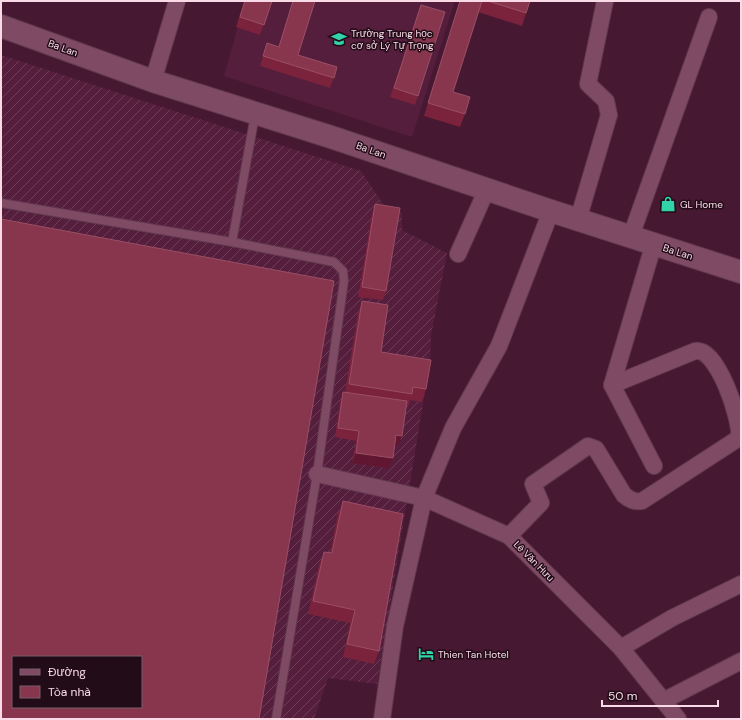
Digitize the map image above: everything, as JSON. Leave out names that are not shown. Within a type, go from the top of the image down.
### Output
[{"type":"street","points":[[153,81],[177,1]]},
{"type":"street","points":[[578,220],[609,115],[606,101],[588,84],[605,1]]},
{"type":"street","points":[[631,236],[708,17]]},
{"type":"street","name":"Ba Lan","points":[[1,26],[153,81],[741,272]]},
{"type":"street","points":[[458,254],[487,190]]},
{"type":"street","points":[[382,719],[395,626],[424,498],[453,428],[499,346],[551,211]]},
{"type":"street","points":[[654,244],[612,385],[654,466]]},
{"type":"street","points":[[509,536],[540,503],[533,484],[588,446],[596,449],[624,495],[637,502],[642,501],[739,438],[741,429],[726,383],[712,360],[704,352],[695,351],[612,385]]},
{"type":"street","name":"Lê Văn Hưu","points":[[317,474],[424,498],[509,536],[621,648],[678,719]]},
{"type":"street","points":[[621,648],[650,630],[741,584]]},
{"type":"street","points":[[663,701],[741,662]]},
{"type":"lane","points":[[232,242],[255,113]]},
{"type":"lane","points":[[1,203],[232,242],[334,262],[344,271],[344,281],[317,474],[276,719]]},
{"type":"shaded area","name":"Trường Trung học cơ sở Lý Tự Trọng","points":[[245,1],[455,1],[412,137],[224,76]]},
{"type":"shaded area","points":[[1,55],[361,171],[384,205],[402,212],[402,230],[447,253],[431,336],[430,361],[377,684],[328,678],[314,719],[1,719]]},
{"type":"building","points":[[245,1],[272,1],[264,25],[240,17]]},
{"type":"building","points":[[293,1],[315,1],[298,55],[337,67],[334,78],[263,56],[267,43],[279,47]]},
{"type":"building","points":[[460,1],[482,1],[453,92],[470,97],[465,114],[428,103]]},
{"type":"building","points":[[488,1],[530,1],[526,13]]},
{"type":"building","points":[[421,5],[445,12],[418,96],[394,88]]},
{"type":"building","points":[[375,204],[400,208],[386,291],[362,287]]},
{"type":"building","points":[[1,219],[334,281],[259,719],[1,719]]},
{"type":"building","points":[[362,301],[388,305],[381,352],[431,360],[426,389],[413,387],[412,394],[349,384]]},
{"type":"building","points":[[343,392],[407,401],[402,436],[396,435],[393,458],[356,453],[359,431],[338,428]]},
{"type":"building","points":[[343,501],[403,514],[379,651],[347,644],[355,610],[313,601],[324,552],[332,553]]},
{"type":"place","name":"Trường Trung học cơ sở Lý Tự Trọng","points":[[339,39]]},
{"type":"place","name":"GL Home","points":[[668,204]]},
{"type":"place","name":"Thien Tan Hotel","points":[[426,654]]}]
